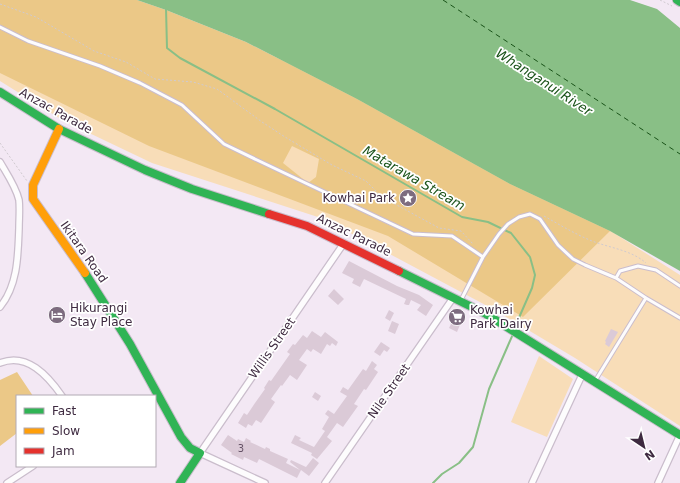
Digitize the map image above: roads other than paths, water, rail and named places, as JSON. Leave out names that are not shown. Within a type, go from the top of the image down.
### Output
[{"type":"main road","name":"Anzac Parade","points":[[0,92],[59,129],[173,182],[291,220],[322,232],[486,314],[680,435]]},
{"type":"main road","name":"Ikitara Road","points":[[59,129],[33,185],[32,195],[35,203],[96,289],[130,344],[181,438],[187,445],[200,453]]},
{"type":"main road","points":[[180,483],[200,453]]},
{"type":"street","points":[[0,162],[15,191],[19,207],[16,266],[10,292],[0,307]]},
{"type":"street","name":"Willis Street","points":[[200,453],[344,244]]},
{"type":"street","name":"Nile Street","points":[[325,483],[453,298]]},
{"type":"street","points":[[0,363],[16,360],[24,361],[30,364],[48,377],[61,395]]},
{"type":"street","points":[[532,483],[582,375]]},
{"type":"street","points":[[658,483],[680,435]]},
{"type":"street","points":[[200,453],[265,483]]},
{"type":"street","points":[[7,483],[31,467]]},
{"type":"lane","points":[[0,26],[28,41],[100,66],[140,83],[182,105],[224,144],[257,160],[414,234],[452,236],[483,257]]},
{"type":"lane","points":[[461,302],[483,257],[499,234],[508,224],[519,217],[530,214],[540,219],[558,245],[573,259],[616,278],[680,318]]},
{"type":"lane","points":[[616,278],[620,271],[638,266],[656,270],[680,286]]},
{"type":"lane","points":[[594,382],[646,298]]},
{"type":"water","name":"Whanganui River","points":[[137,0],[630,0],[657,9],[680,28],[680,271],[610,231],[510,184],[357,99],[246,42]]},
{"type":"waterway","name":"Matarawa Stream","points":[[166,8],[167,48],[180,58],[275,109],[462,217],[488,222],[511,233],[530,257],[535,275],[532,288],[514,329]]},
{"type":"waterway","name":"Matarawa Stream","points":[[433,483],[442,474],[459,463],[473,447],[489,389],[513,334]]},
{"type":"place","name":"Kowhai Park","points":[[408,198]]},
{"type":"place","name":"Hikurangi Stay Place","points":[[57,315]]},
{"type":"place","name":"Kowhai Park Dairy","points":[[457,317]]}]
